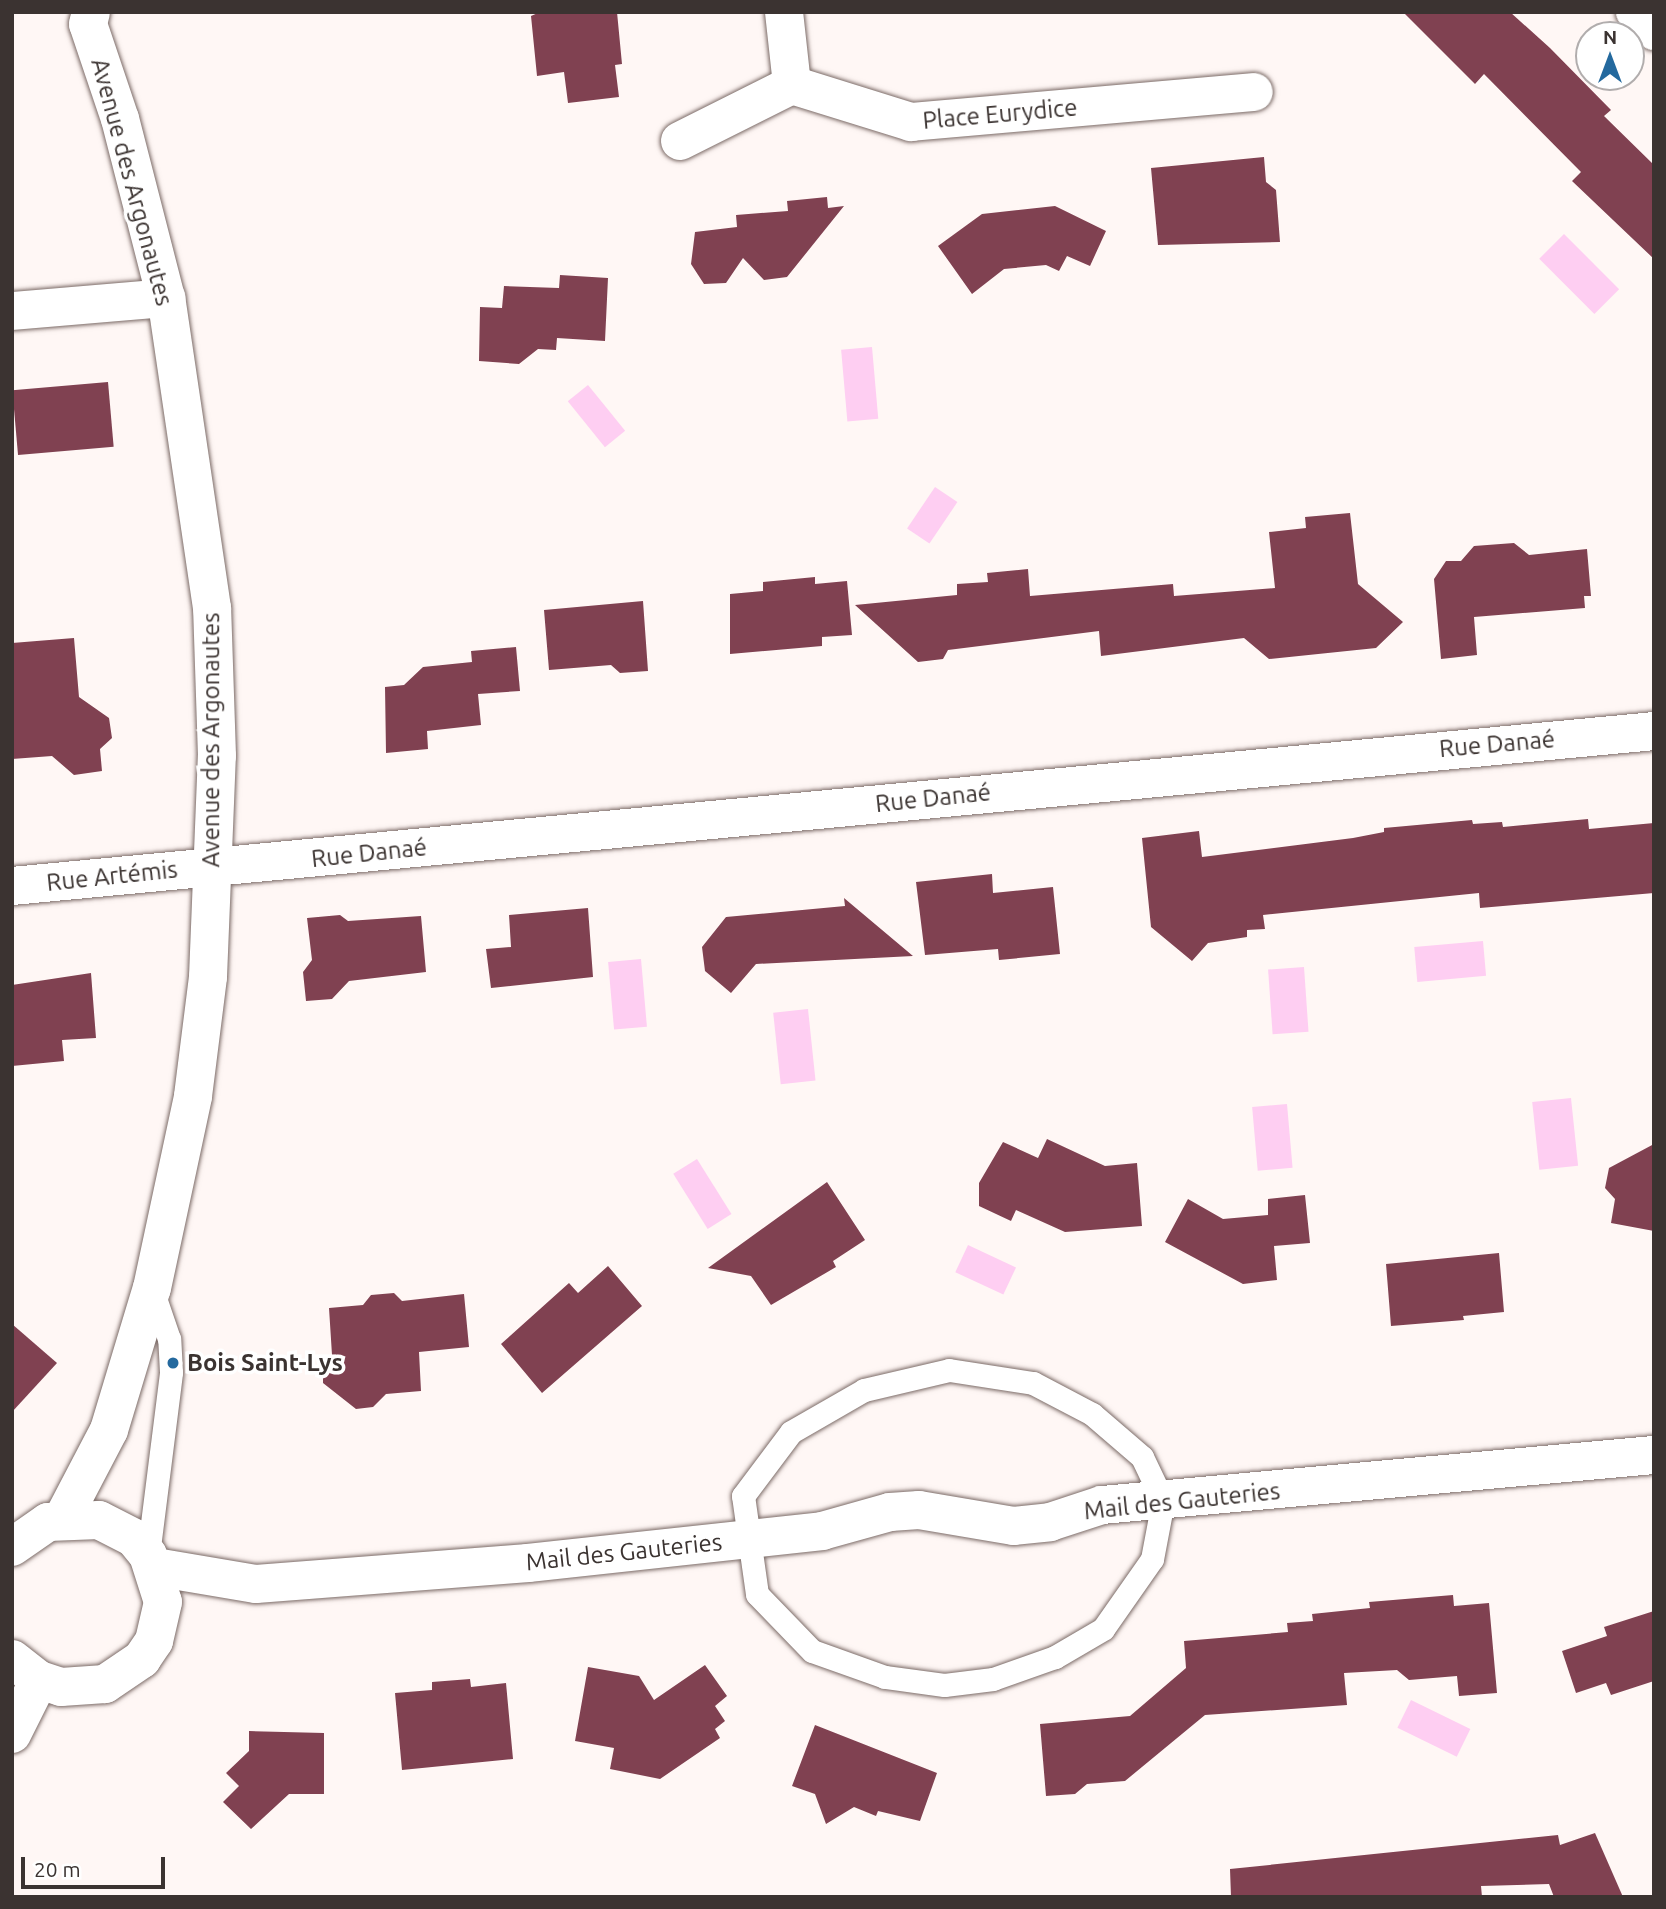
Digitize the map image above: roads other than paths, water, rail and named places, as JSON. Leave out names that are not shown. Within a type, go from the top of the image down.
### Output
[{"type":"street","points":[[680,141],[792,85],[785,12]]},
{"type":"street","points":[[1635,12],[1654,31]]},
{"type":"street","name":"Avenue des Argonautes","points":[[63,1518],[109,1430],[152,1288],[193,1096],[208,977],[217,756],[212,608],[166,298],[120,118],[79,16]]},
{"type":"street","name":"Place Eurydice","points":[[792,85],[911,122],[1254,92]]},
{"type":"street","points":[[12,311],[166,298]]},
{"type":"street","name":"Rue Danaé","points":[[212,866],[1654,731]]},
{"type":"street","name":"Rue Artémis","points":[[12,886],[212,866]]},
{"type":"street","name":"Avenue des Argonautes","points":[[109,1430],[115,1526]]},
{"type":"street","name":"Mail des Gauteries","points":[[161,1619],[176,1610],[256,1584],[528,1563],[822,1531],[890,1512],[919,1510],[1014,1526],[1050,1522],[1102,1505],[1654,1455]]},
{"type":"street","points":[[12,1547],[33,1529],[63,1518],[99,1520],[115,1526],[152,1561],[163,1602],[161,1619],[142,1659],[105,1684],[83,1688],[26,1669],[12,1734]]},
{"type":"street","name":"Mail des Gauteries","points":[[152,1561],[256,1584]]},
{"type":"lane","points":[[152,1288],[169,1339],[171,1372],[152,1561]]},
{"type":"lane","points":[[949,1370],[1033,1383],[1092,1415],[1142,1457],[1163,1501],[1152,1559],[1102,1629],[1055,1657],[993,1679],[944,1685],[885,1677],[812,1651],[757,1594],[747,1539],[743,1496],[791,1432],[864,1390],[949,1370]]},
{"type":"place","name":"Bois Saint-Lys","points":[[173,1363]]}]
